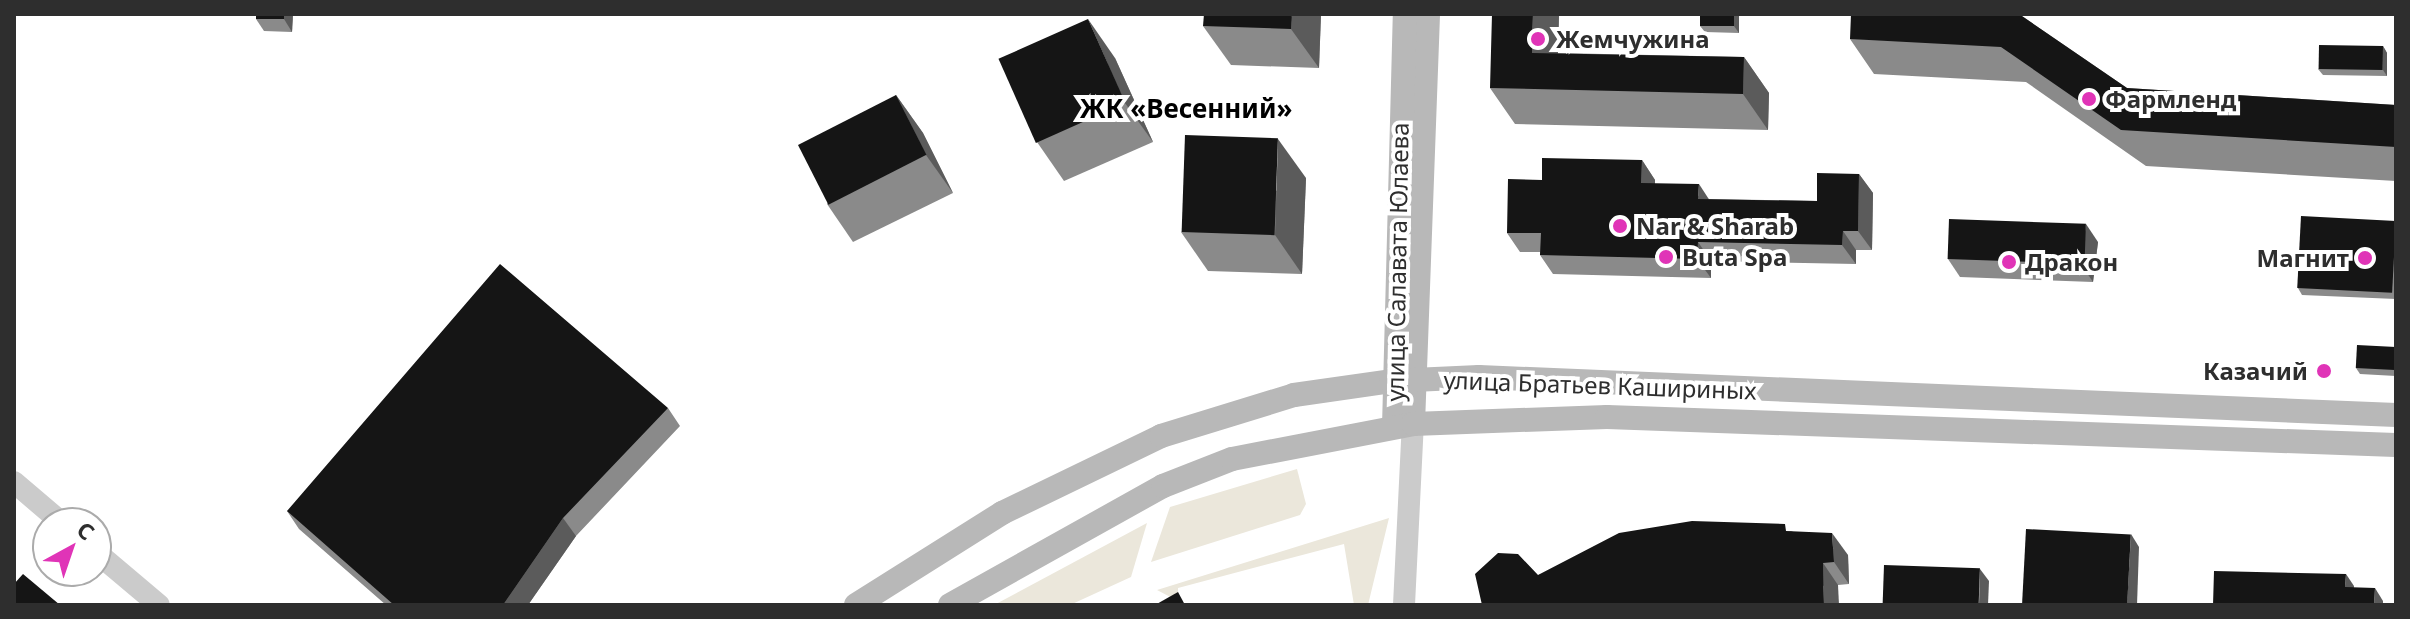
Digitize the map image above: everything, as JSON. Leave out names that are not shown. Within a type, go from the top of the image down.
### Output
[{"type":"main road","name":"улица Салавата Юлаева","points":[[1403,426],[1405,14]]},
{"type":"main road","name":"улица Салавата Юлаева","points":[[1402,380],[1428,14]]},
{"type":"main road","name":"улица Братьев Кашириных","points":[[856,605],[1002,513],[1161,436],[1294,395],[1402,380],[1749,389],[2396,415]]},
{"type":"main road","points":[[1748,424],[1749,389]]},
{"type":"main road","name":"улица Братьев Кашириных","points":[[950,605],[1163,486],[1232,459],[1403,426],[1595,417],[2396,445]]},
{"type":"street","name":"улица Салавата Юлаева","points":[[1403,426],[1410,509],[1404,605]]},
{"type":"street","points":[[14,482],[43,507]]},
{"type":"street","points":[[112,565],[159,605]]},
{"type":"shaded area","points":[[1297,469],[1306,504],[1300,515],[1151,562],[1170,507]]},
{"type":"shaded area","points":[[1389,518],[1368,605],[1354,605],[1344,544],[1178,588],[1178,601],[1157,590]]},
{"type":"shaded area","points":[[1147,523],[1131,577],[1070,605],[994,605]]},
{"type":"building","points":[[256,14],[284,14],[284,19],[256,19]]},
{"type":"building","points":[[1204,14],[1292,14],[1291,29],[1203,26]]},
{"type":"building","points":[[1492,14],[1533,14],[1532,53],[1744,57],[1743,94],[1490,88]]},
{"type":"building","points":[[1700,14],[1734,14],[1734,26],[1700,26]]},
{"type":"building","points":[[1851,14],[2019,14],[2127,88],[2396,105],[2396,147],[2121,130],[2001,47],[1850,39]]},
{"type":"building","points":[[1088,19],[1125,103],[1036,143],[998,59]]},
{"type":"building","points":[[2319,45],[2383,46],[2383,70],[2319,69]]},
{"type":"building","points":[[896,95],[926,155],[828,205],[798,145]]},
{"type":"building","points":[[1185,135],[1278,138],[1275,235],[1182,232]]},
{"type":"building","points":[[1542,158],[1642,160],[1641,183],[1699,184],[1698,199],[1817,201],[1817,173],[1859,174],[1858,231],[1843,231],[1842,245],[1698,242],[1697,259],[1540,255],[1541,233],[1507,233],[1508,179],[1542,180]]},
{"type":"building","points":[[2301,216],[2396,221],[2392,293],[2297,288]]},
{"type":"building","points":[[1949,219],[2086,224],[2085,264],[1948,259]]},
{"type":"building","points":[[500,264],[668,408],[563,518],[503,605],[394,605],[287,511]]},
{"type":"building","points":[[2357,345],[2396,347],[2395,370],[2356,368]]},
{"type":"building","points":[[1692,521],[1785,524],[1786,531],[1832,533],[1834,562],[1823,563],[1824,605],[1482,605],[1475,574],[1498,553],[1518,554],[1538,575],[1619,533]]},
{"type":"building","points":[[2026,529],[2131,534],[2127,605],[2022,605]]},
{"type":"building","points":[[1884,565],[1980,568],[1979,605],[1883,605]]},
{"type":"building","points":[[2214,571],[2346,574],[2345,587],[2375,588],[2374,605],[2213,605]]},
{"type":"building","points":[[23,574],[32,582],[32,587],[39,587],[60,605],[14,605],[14,584]]},
{"type":"building","points":[[1178,592],[1185,605],[1155,605]]},
{"type":"place","name":"Жемчужина","points":[[1538,39]]},
{"type":"place","name":"Фармленд","points":[[2089,99]]},
{"type":"place","name":"Nar & Sharab","points":[[1620,226]]},
{"type":"place","name":"Buta Spa","points":[[1666,257]]},
{"type":"place","name":"Магнит","points":[[2365,258]]},
{"type":"place","name":"Дракон","points":[[2009,262]]},
{"type":"place","name":"Казачий","points":[[2324,371]]},
{"type":"district","name":"ЖК «Весенний»","points":[[1186,109]]}]
